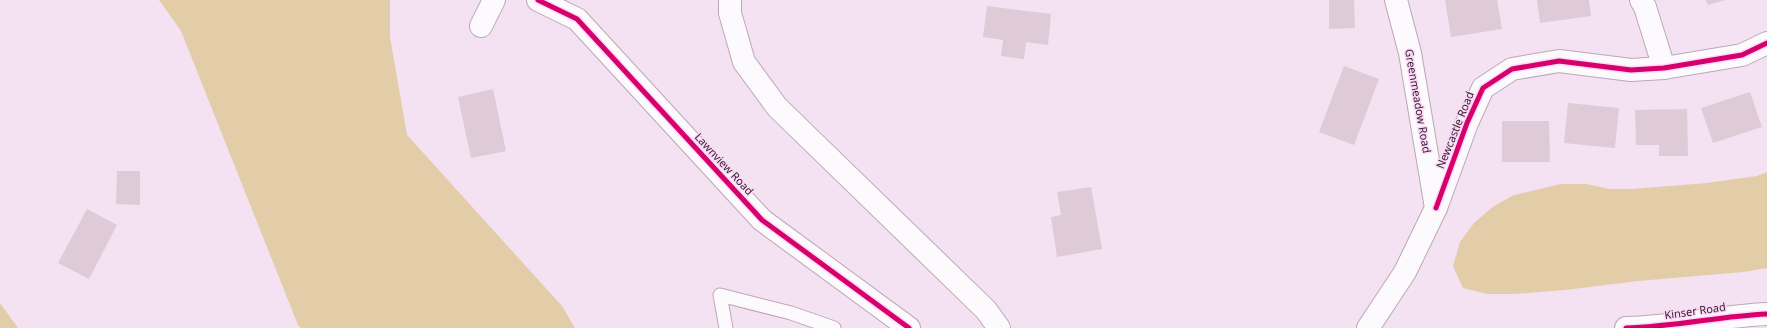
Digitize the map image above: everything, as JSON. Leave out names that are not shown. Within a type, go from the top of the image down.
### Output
[{"type":"street","points":[[481,26],[494,0]]},
{"type":"street","name":"Lawnview Road","points":[[538,0],[576,19],[762,220],[909,328]]},
{"type":"street","points":[[730,0],[730,14],[744,62],[777,107],[986,310],[999,328]]},
{"type":"street","name":"Greenmeadow Road","points":[[1396,0],[1410,53],[1436,208]]},
{"type":"street","points":[[1641,0],[1645,7],[1664,68]]},
{"type":"street","name":"Newcastle Road","points":[[1436,208],[1467,123],[1483,88],[1512,69],[1559,61],[1631,70],[1664,68],[1742,55],[1767,43]]},
{"type":"street","points":[[1368,328],[1405,272],[1436,208]]},
{"type":"street","name":"Kinser Road","points":[[1626,328],[1651,327],[1733,316],[1767,314]]},
{"type":"lane","points":[[726,328],[720,295],[791,313],[834,328]]},
{"type":"shaded area","points":[[159,0],[390,0],[390,37],[407,135],[562,306],[575,328],[301,328],[298,325],[181,31]]},
{"type":"shaded area","points":[[1767,172],[1767,268],[1743,272],[1638,281],[1565,290],[1513,294],[1487,294],[1463,288],[1453,266],[1460,242],[1474,223],[1494,206],[1514,195],[1561,184],[1586,184],[1610,189],[1633,189],[1707,183],[1757,176]]},
{"type":"shaded area","points":[[0,303],[18,328],[0,328]]},
{"type":"building","points":[[1329,0],[1354,0],[1355,28],[1329,29]]},
{"type":"building","points":[[1445,0],[1497,0],[1502,29],[1451,37]]},
{"type":"building","points":[[1537,0],[1589,0],[1591,16],[1540,23]]},
{"type":"building","points":[[1706,0],[1725,0],[1708,5]]},
{"type":"building","points":[[987,6],[1051,14],[1048,45],[1026,42],[1024,59],[1001,56],[1003,40],[983,37]]},
{"type":"building","points":[[1344,66],[1379,79],[1354,145],[1319,132]]},
{"type":"building","points":[[493,89],[506,151],[471,158],[458,97]]},
{"type":"building","points":[[1750,92],[1762,127],[1713,143],[1701,108]]},
{"type":"building","points":[[1568,103],[1619,108],[1615,148],[1564,143]]},
{"type":"building","points":[[1687,109],[1688,156],[1659,156],[1659,145],[1636,145],[1635,110]]},
{"type":"building","points":[[1502,121],[1549,121],[1550,162],[1502,162]]},
{"type":"building","points":[[117,171],[140,171],[140,205],[116,204]]},
{"type":"building","points":[[1091,187],[1102,249],[1057,257],[1051,217],[1061,215],[1057,192]]},
{"type":"building","points":[[87,209],[117,225],[89,279],[58,263]]},
{"type":"cycle path","points":[[538,0],[577,19],[762,220],[909,328]]},
{"type":"cycle path","points":[[1436,208],[1467,123],[1483,88],[1512,69],[1559,61],[1631,70],[1664,68],[1742,55],[1767,43]]},
{"type":"cycle path","points":[[1626,328],[1662,326],[1767,314]]}]
